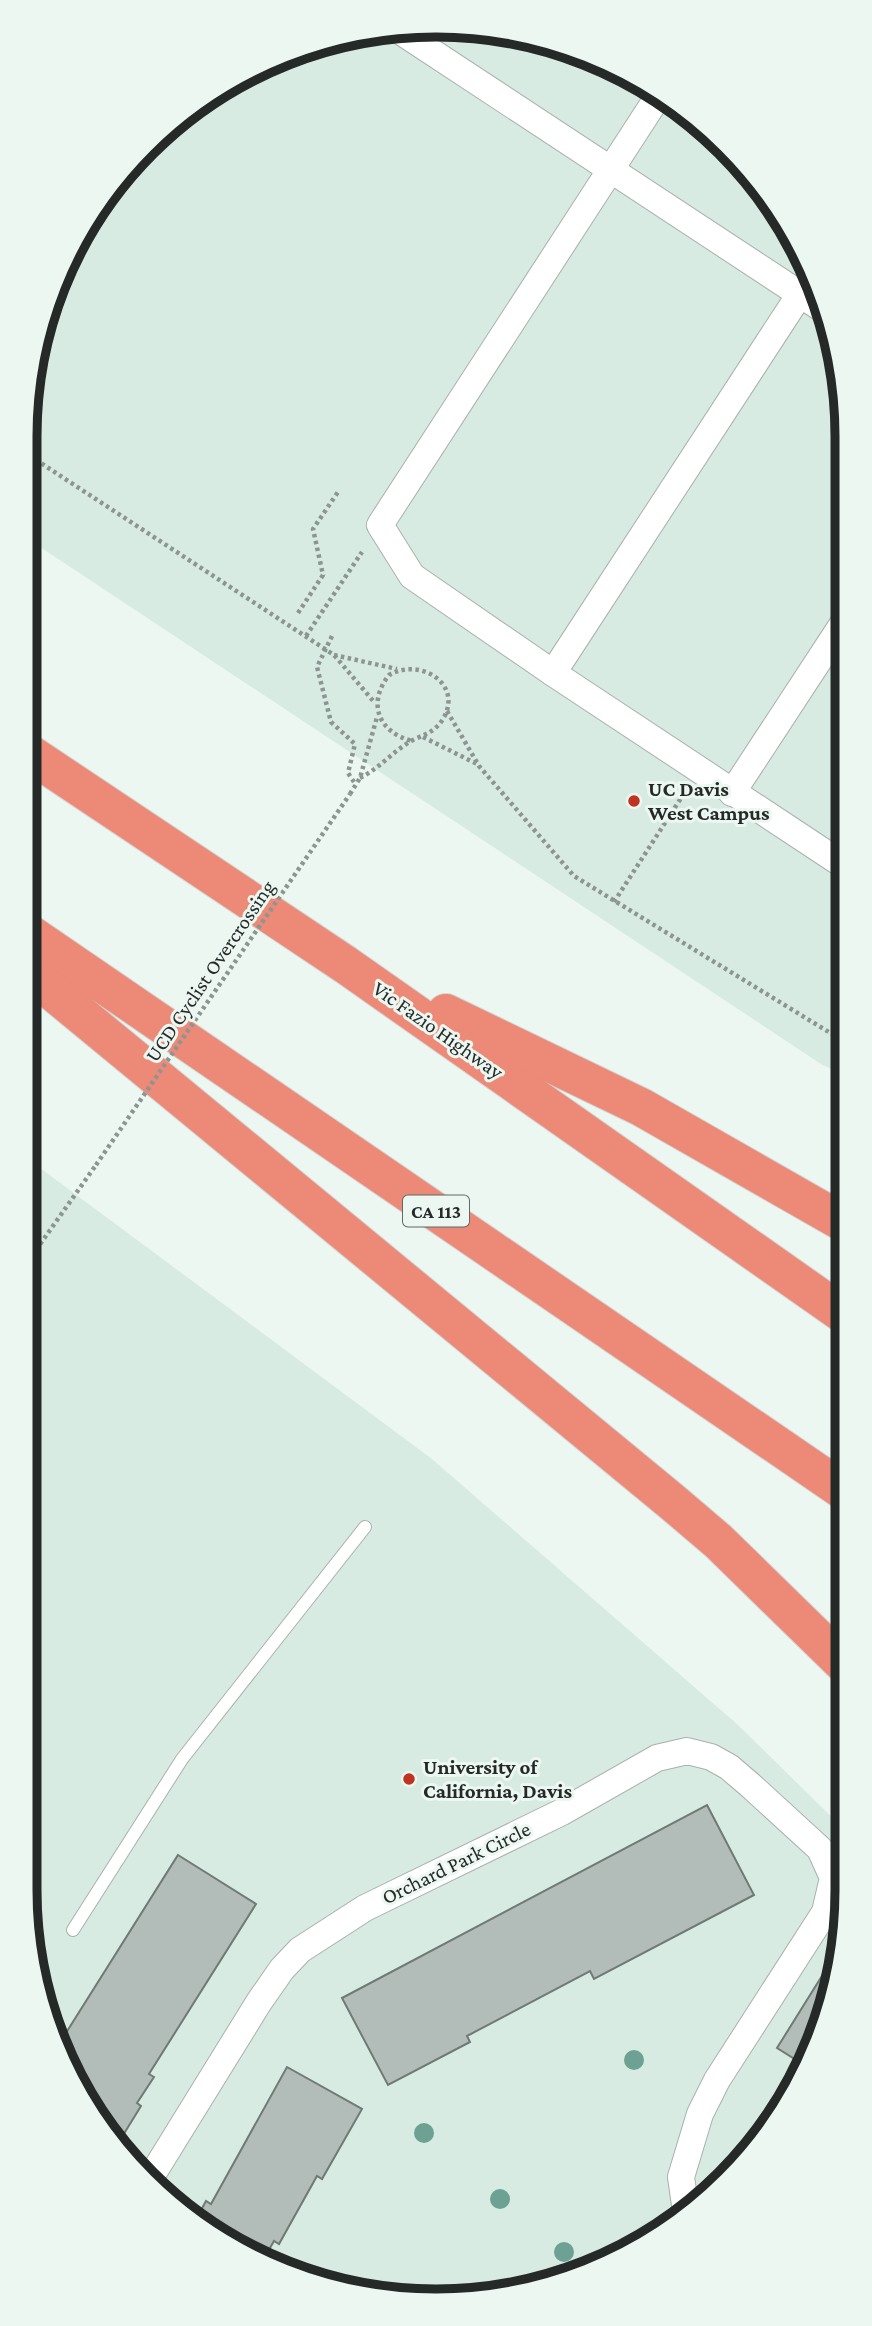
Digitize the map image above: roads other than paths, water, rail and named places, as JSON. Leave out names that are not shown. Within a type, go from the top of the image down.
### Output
[{"type":"highway","name":"Vic Fazio Highway","points":[[37,759],[346,965],[835,1308]]},
{"type":"highway","name":"CA 113","points":[[37,939],[835,1485]]},
{"type":"highway","points":[[346,965],[641,1107],[835,1218]]},
{"type":"highway","points":[[37,979],[671,1501],[718,1541],[835,1655]]},
{"type":"street","points":[[411,38],[811,301],[553,673]]},
{"type":"street","points":[[655,102],[380,525],[412,576],[699,771],[835,860]]},
{"type":"street","points":[[732,793],[835,637]]},
{"type":"street","name":"Orchard Park Circle","points":[[154,2172],[259,2001],[282,1969],[300,1950],[365,1908],[562,1812],[657,1758],[687,1751],[720,1762],[750,1785],[820,1849],[833,1878],[832,1893],[818,1923],[717,2080],[699,2113],[681,2177],[685,2202]]},
{"type":"lane","points":[[73,1930],[183,1759],[365,1527]]},
{"type":"place","name":"UC Davis West Campus","points":[[634,801]]},
{"type":"place","name":"University of California, Davis","points":[[409,1779]]}]
